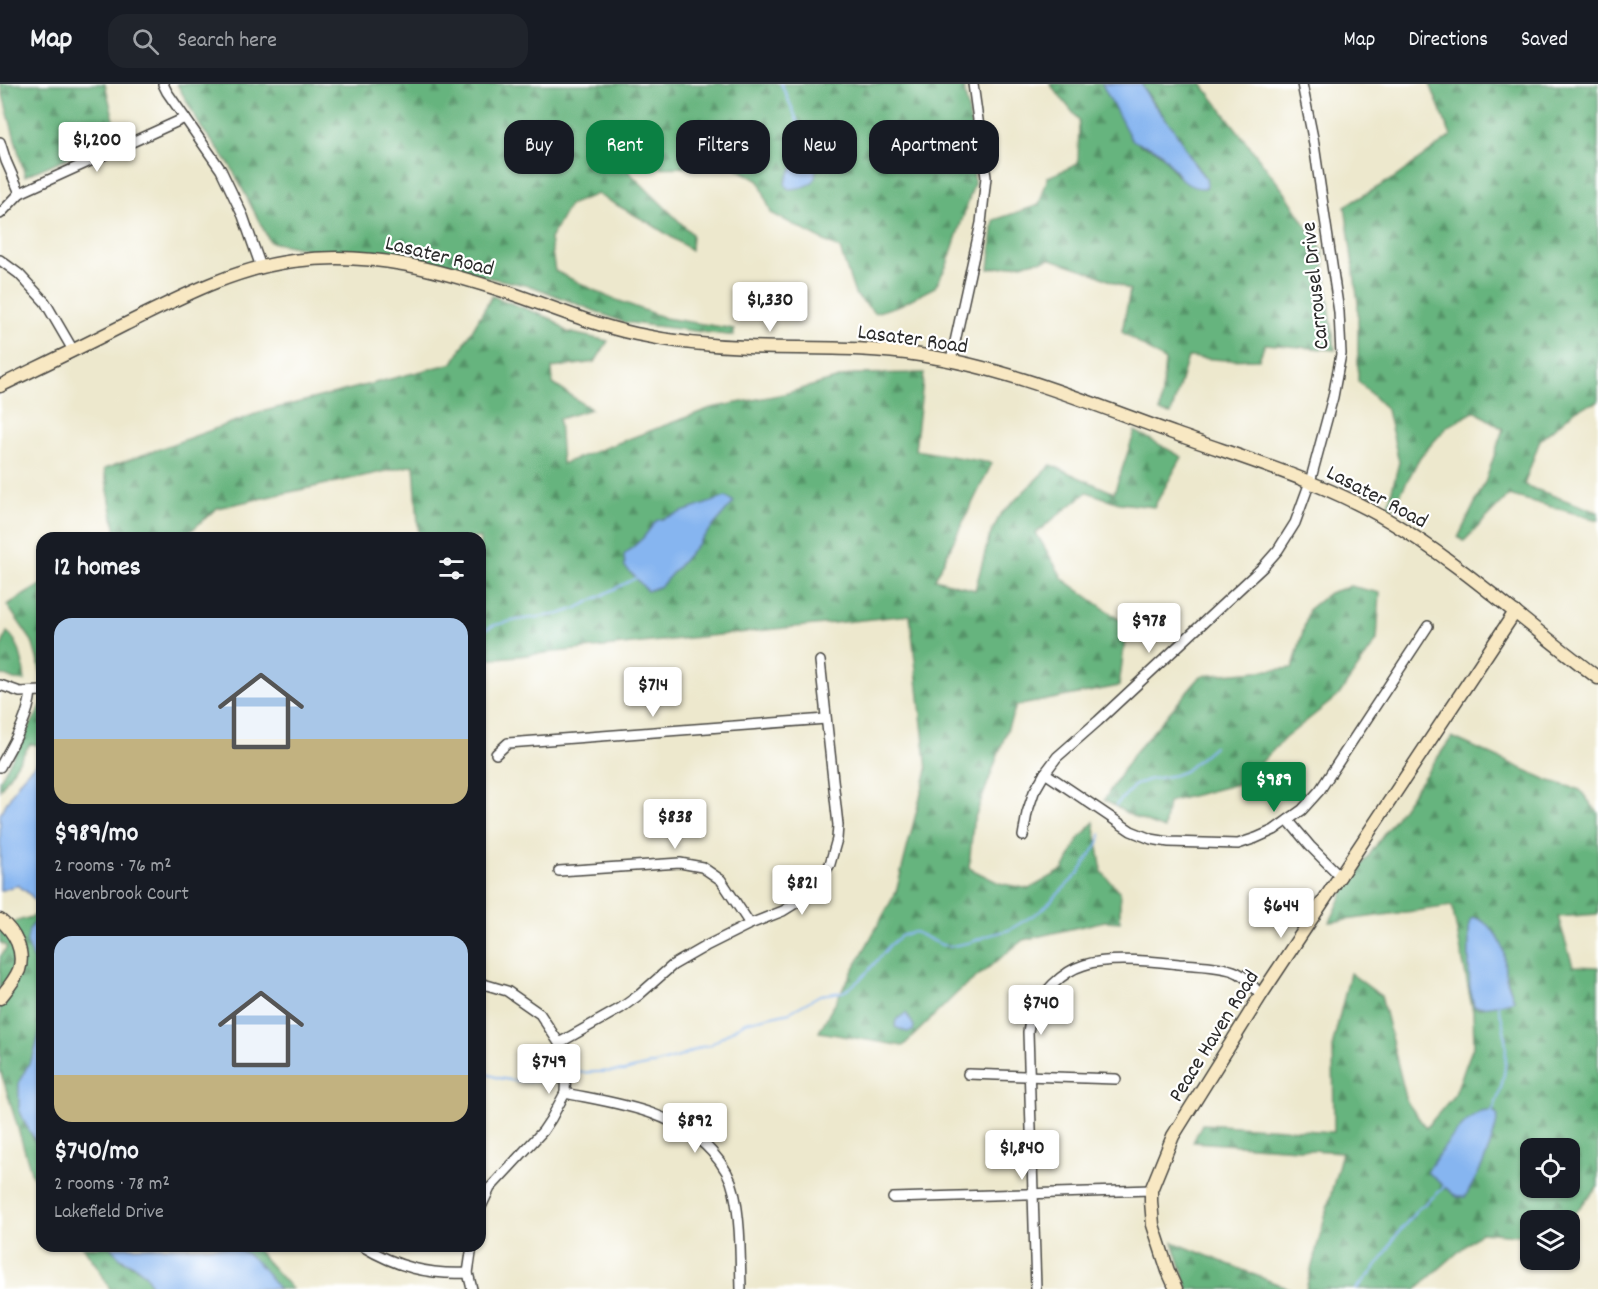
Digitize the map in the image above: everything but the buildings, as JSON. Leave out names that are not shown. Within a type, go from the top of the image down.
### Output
[{"type":"street","points":[[163,84],[166,92],[221,170],[243,216],[261,267]]},
{"type":"street","points":[[951,360],[981,223],[986,177],[973,84]]},
{"type":"street","name":"Carrousel Drive","points":[[1023,837],[1027,813],[1034,792],[1057,757],[1263,567],[1278,550],[1295,523],[1310,482],[1333,397],[1341,354],[1340,312],[1313,138],[1302,84]]},
{"type":"street","points":[[0,214],[20,193],[185,118]]},
{"type":"street","points":[[0,142],[20,193]]},
{"type":"street","name":"Lasater Road","points":[[0,386],[230,276],[290,261],[331,258],[399,262],[502,291],[612,328],[663,339],[747,347],[869,349],[951,360],[1033,383],[1310,482],[1373,511],[1461,568],[1598,678]]},
{"type":"street","points":[[0,260],[19,274],[45,302],[73,350]]},
{"type":"street","name":"Peace Haven Road","points":[[1176,1289],[1153,1225],[1151,1190],[1173,1136],[1261,995],[1515,612]]},
{"type":"street","points":[[1046,772],[1131,831],[1169,842],[1238,844],[1256,838],[1274,830],[1302,810],[1320,790],[1428,626]]},
{"type":"street","points":[[559,1043],[621,1008],[673,965],[750,924],[783,911],[804,898],[819,882],[830,864],[837,839],[820,661]]},
{"type":"street","points":[[0,685],[15,691],[36,692]]},
{"type":"street","points":[[0,767],[24,722],[31,693]]},
{"type":"street","points":[[496,754],[508,743],[826,718]]},
{"type":"street","points":[[1288,820],[1341,877]]},
{"type":"street","points":[[559,871],[680,863],[702,867],[721,880],[750,924]]},
{"type":"street","points":[[0,920],[17,940],[21,959],[18,973],[0,998]]},
{"type":"street","points":[[1036,1289],[1028,1032],[1032,1015],[1046,992],[1063,976],[1082,965],[1100,961],[1127,961],[1174,963],[1238,973],[1261,995]]},
{"type":"street","points":[[486,985],[507,991],[540,1014],[559,1043],[566,1067],[565,1093],[543,1131],[490,1188],[486,1196]]},
{"type":"street","points":[[968,1074],[1116,1079]]},
{"type":"street","points":[[565,1093],[628,1106],[665,1118],[696,1137],[716,1157],[734,1192],[741,1289]]},
{"type":"street","points":[[893,1198],[1151,1190]]},
{"type":"street","points":[[373,1252],[391,1262],[422,1271],[449,1274],[468,1272]]},
{"type":"street","points":[[471,1252],[468,1272],[472,1289]]},
{"type":"green space","points":[[0,84],[105,84],[118,136],[25,176]]},
{"type":"green space","points":[[177,84],[963,84],[970,120],[869,120],[869,174],[974,174],[974,184],[947,265],[935,287],[900,305],[875,313],[855,294],[840,249],[771,213],[759,181],[747,174],[770,174],[770,120],[676,120],[676,168],[664,168],[664,120],[586,120],[586,174],[631,174],[692,234],[691,250],[651,224],[597,194],[569,205],[550,239],[555,271],[606,296],[665,318],[734,329],[734,336],[623,322],[534,287],[376,254],[312,250],[270,242],[230,165],[201,127]]},
{"type":"green space","points":[[1050,84],[1102,84],[1118,114],[1140,145],[1154,149],[1165,158],[1177,176],[1206,179],[1141,84],[1202,84],[1286,194],[1322,250],[1335,350],[1265,344],[1259,359],[1225,360],[1188,357],[1171,414],[1160,412],[1165,361],[1122,332],[1130,290],[1093,273],[1051,259],[989,269],[994,220],[1039,205],[1048,177],[1078,164],[1079,120]]},
{"type":"green space","points":[[1430,84],[1598,84],[1598,402],[1577,409],[1540,440],[1524,485],[1598,512],[1598,520],[1509,495],[1464,541],[1458,538],[1486,480],[1503,429],[1475,411],[1447,427],[1420,457],[1393,508],[1388,506],[1399,462],[1387,410],[1358,381],[1358,303],[1345,206],[1394,178],[1451,136]]},
{"type":"green space","points":[[492,296],[552,319],[567,332],[608,341],[595,362],[552,368],[553,384],[591,409],[559,419],[562,464],[711,408],[784,394],[853,374],[924,373],[915,450],[992,463],[935,579],[975,590],[989,538],[1000,515],[1051,465],[1114,493],[1135,431],[1182,457],[1154,507],[1119,503],[1087,492],[1036,533],[1063,579],[1127,625],[1119,686],[1016,706],[973,823],[969,868],[999,883],[1029,889],[1063,870],[1079,839],[1094,822],[1102,872],[1120,892],[1120,922],[1105,921],[1023,940],[958,992],[903,1046],[819,1032],[896,892],[927,770],[910,615],[486,659],[486,532],[419,532],[414,465],[217,508],[190,532],[116,532],[104,469],[261,412],[453,363]]},
{"type":"green space","points":[[1350,586],[1380,593],[1377,640],[1339,695],[1285,738],[1241,783],[1168,802],[1164,829],[1134,817],[1104,800],[1132,756],[1201,676],[1293,668],[1309,609],[1329,593]]},
{"type":"green space","points":[[36,588],[36,655],[32,641],[7,605]]},
{"type":"green space","points":[[7,632],[12,636],[18,648],[25,681],[14,680],[0,674],[0,650]]},
{"type":"green space","points":[[36,716],[36,745],[30,744],[0,790],[0,780]]},
{"type":"green space","points":[[1452,737],[1547,780],[1580,790],[1598,813],[1598,914],[1558,917],[1573,966],[1598,967],[1598,1187],[1577,1210],[1520,1210],[1520,1235],[1481,1232],[1416,1289],[1306,1289],[1342,1152],[1193,1142],[1202,1124],[1334,1132],[1333,1043],[1350,973],[1381,996],[1407,1102],[1426,1128],[1455,1094],[1474,1044],[1473,1012],[1452,906],[1330,922],[1344,891]],"holes":[[[1469,925],[1503,950],[1505,973],[1514,1000],[1482,1007],[1474,1006],[1469,965]],[[1495,1132],[1457,1197],[1444,1186]]]},
{"type":"green space","points":[[36,915],[36,921],[29,930],[36,958],[36,1046],[19,1082],[19,1109],[36,1144],[36,1181],[32,1175],[0,1069],[0,957],[7,947],[0,942],[0,926]]},
{"type":"green space","points":[[1173,1242],[1290,1289],[1188,1289]]},
{"type":"green space","points":[[87,1252],[115,1252],[123,1261],[141,1270],[148,1278],[152,1289],[110,1289]]},
{"type":"green space","points":[[243,1252],[259,1252],[292,1289],[277,1289]]},
{"type":"water","points":[[1102,84],[1141,84],[1150,100],[1174,129],[1206,179],[1206,188],[1188,184],[1176,173],[1161,153],[1131,139]]},
{"type":"water","points":[[789,174],[816,174],[814,181],[803,187],[790,189],[785,183]]},
{"type":"water","points":[[726,497],[734,502],[661,586],[647,591],[625,567],[624,555],[643,538],[656,521]]},
{"type":"water","points":[[36,764],[36,904],[26,891],[17,885],[0,891],[0,814],[20,780]]},
{"type":"water","points":[[1475,918],[1496,934],[1501,944],[1505,973],[1514,1000],[1489,1006],[1474,1006],[1470,988],[1469,925],[1471,919]]},
{"type":"water","points":[[36,921],[36,966],[27,942],[29,930]]},
{"type":"water","points":[[906,1013],[914,1026],[913,1031],[907,1032],[895,1027],[896,1020]]},
{"type":"water","points":[[36,1046],[36,1141],[19,1109],[19,1082]]},
{"type":"water","points":[[1492,1111],[1498,1116],[1485,1158],[1465,1197],[1457,1197],[1427,1172],[1467,1121],[1482,1112]]},
{"type":"water","points":[[115,1252],[243,1252],[253,1258],[278,1289],[152,1289],[144,1273]]},
{"type":"waterway","points":[[781,84],[796,120]]},
{"type":"waterway","points":[[486,629],[517,620],[560,614],[577,608],[636,578]]},
{"type":"waterway","points":[[1116,805],[1134,786],[1147,780],[1185,771],[1214,746]]},
{"type":"waterway","points":[[569,1073],[624,1071],[679,1057],[710,1045],[745,1022],[790,1012],[820,995],[847,990],[863,977],[890,945],[909,933],[915,932],[942,945],[952,946],[1009,930],[1042,910],[1079,873],[1100,840],[1101,834]]},
{"type":"waterway","points":[[1492,1112],[1501,1086],[1506,1059],[1504,1032],[1498,1005]]},
{"type":"waterway","points":[[486,1074],[524,1081],[559,1077]]},
{"type":"waterway","points":[[1356,1289],[1373,1271],[1395,1237],[1418,1209],[1445,1185]]}]
